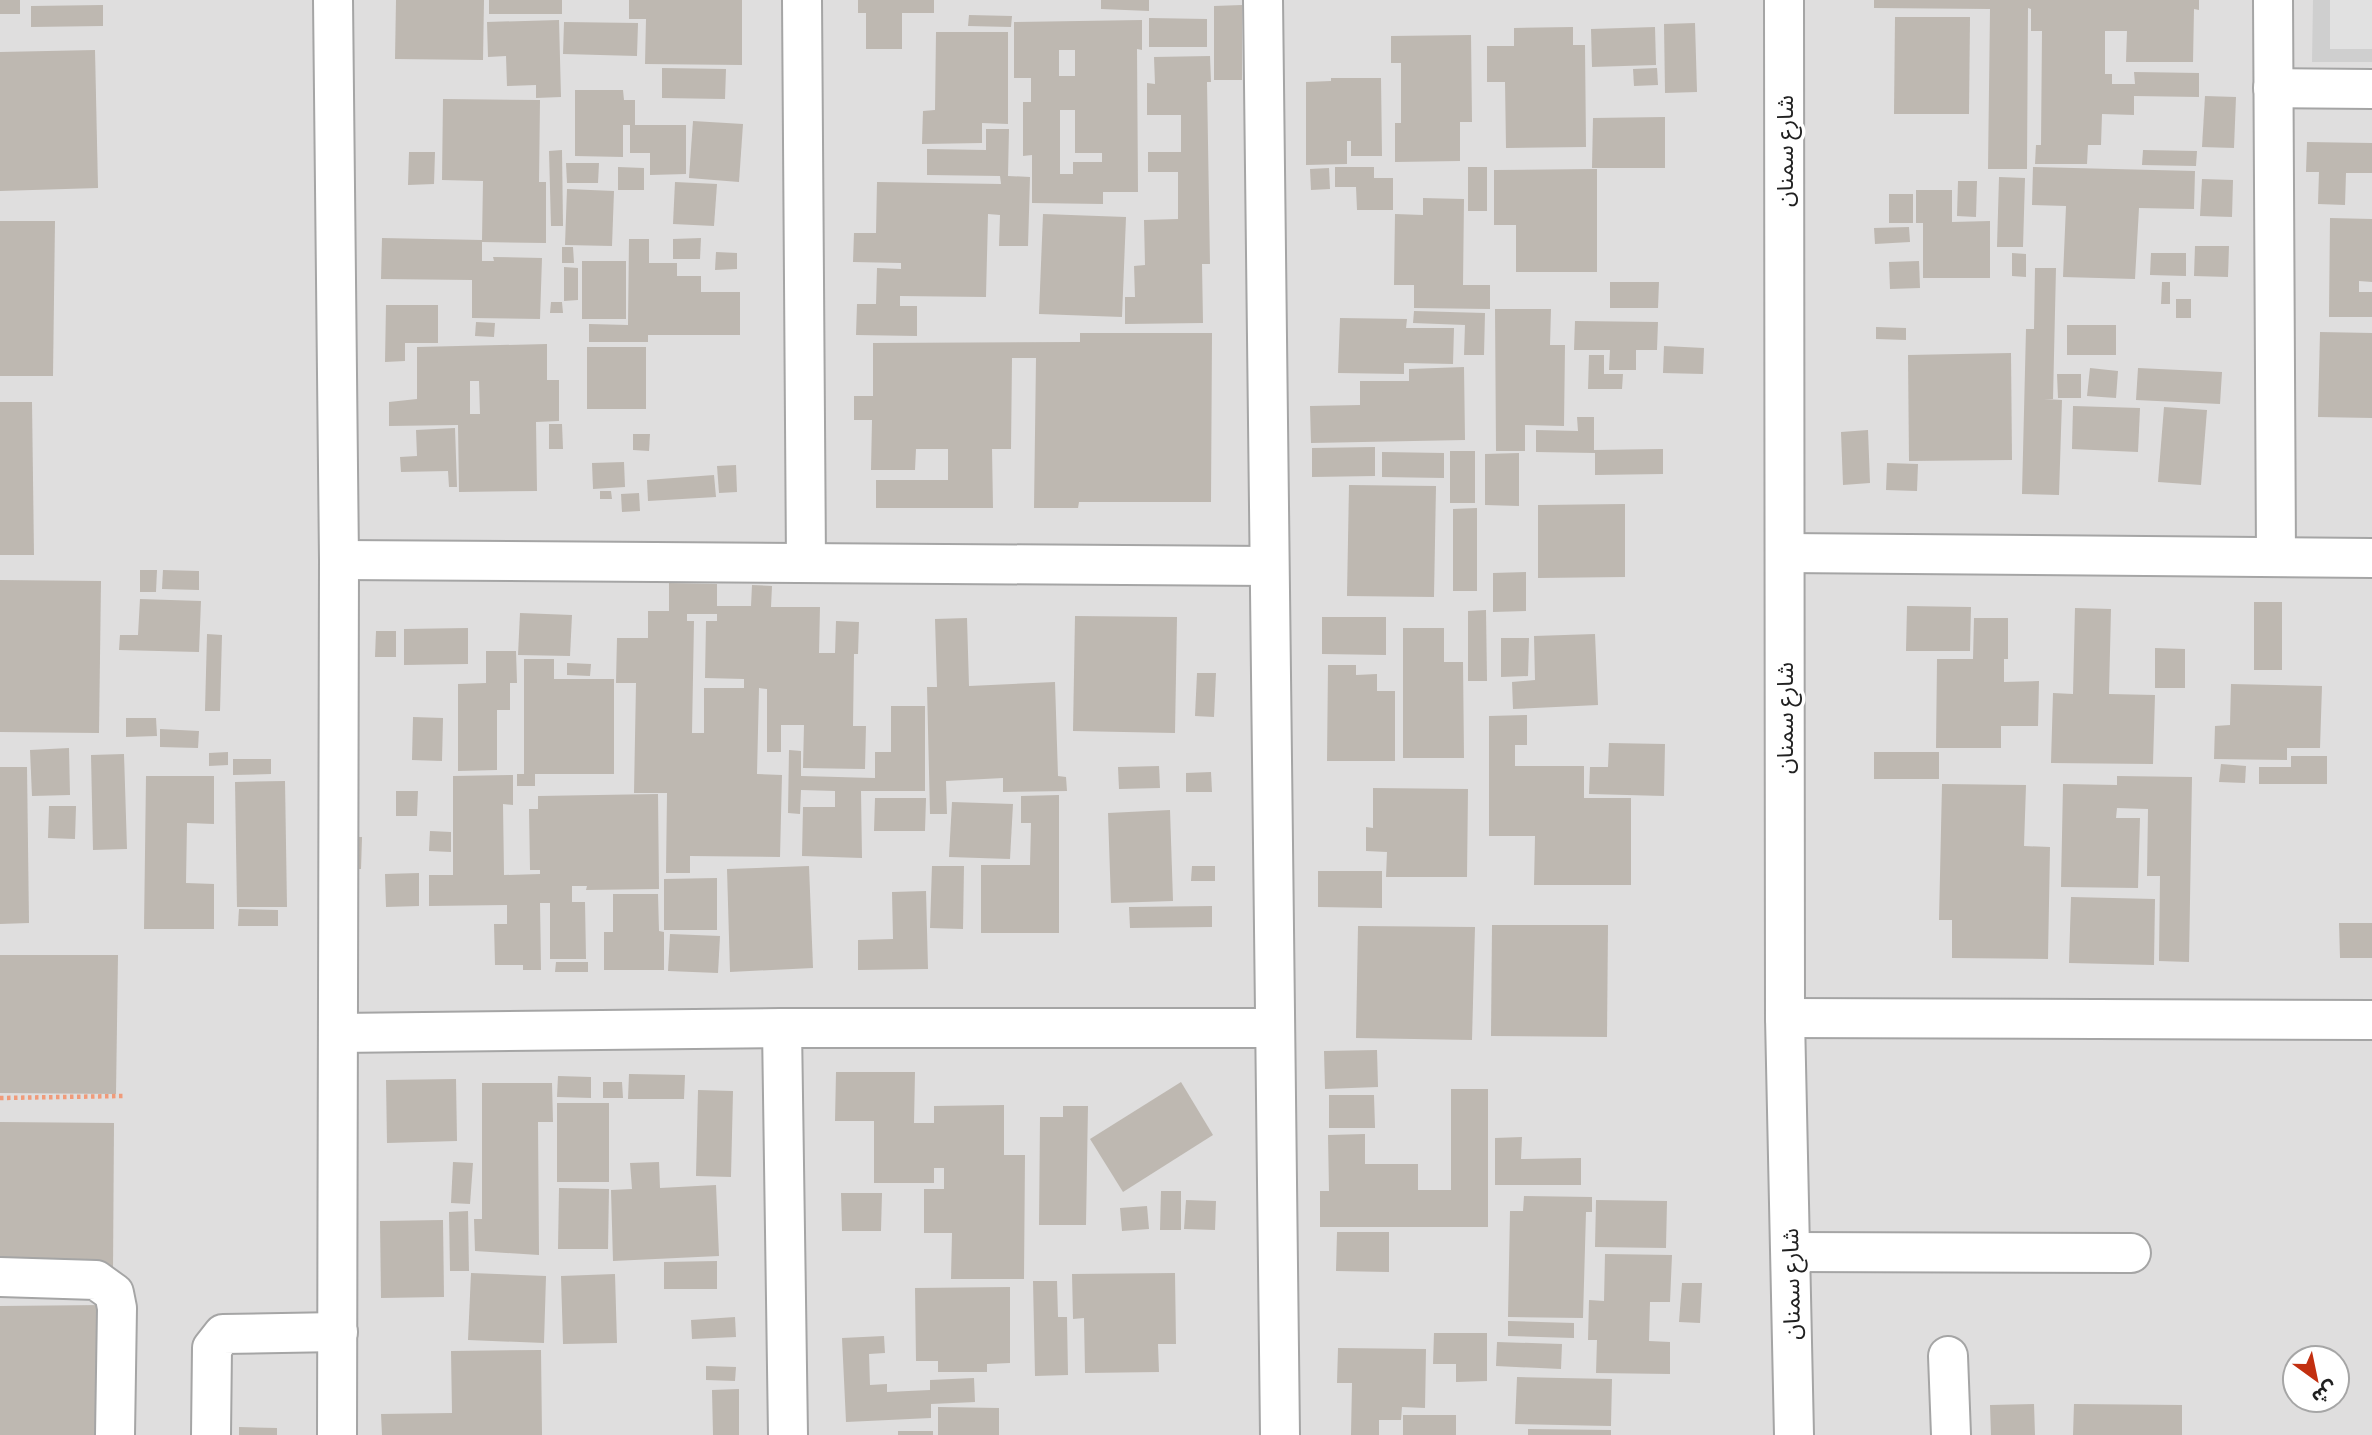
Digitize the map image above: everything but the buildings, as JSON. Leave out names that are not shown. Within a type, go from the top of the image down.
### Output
[{"type":"street","points":[[333,0],[339,560],[337,1435]]},
{"type":"street","points":[[802,0],[806,563]]},
{"type":"street","points":[[1263,0],[1280,1435]]},
{"type":"street","name":"شارع سمنان","points":[[1784,0],[1785,1018],[1794,1435]]},
{"type":"street","points":[[2273,0],[2276,557]]},
{"type":"street","points":[[2273,88],[2372,89]]},
{"type":"street","points":[[1785,553],[2372,558]]},
{"type":"street","points":[[339,560],[1269,566]]},
{"type":"street","points":[[1785,1018],[2372,1020]]},
{"type":"street","points":[[338,1033],[782,1028],[1274,1028]]},
{"type":"street","points":[[782,1028],[788,1435]]},
{"type":"street","points":[[1791,1252],[2131,1253]]},
{"type":"street","points":[[0,1277],[96,1280],[114,1293],[117,1308],[115,1435]]},
{"type":"street","points":[[211,1435],[212,1348],[223,1334],[338,1332]]},
{"type":"street","points":[[1948,1356],[1951,1435]]},
{"type":"path","points":[[0,1098],[123,1096]]},
{"type":"shaded area","points":[[0,0],[2372,0],[2372,1435],[0,1435]]},
{"type":"shaded area","points":[[2313,0],[2330,0],[2330,49],[2372,49],[2372,62],[2312,62]]},
{"type":"shaded area","points":[[2330,0],[2372,0],[2372,49],[2330,49]]}]
